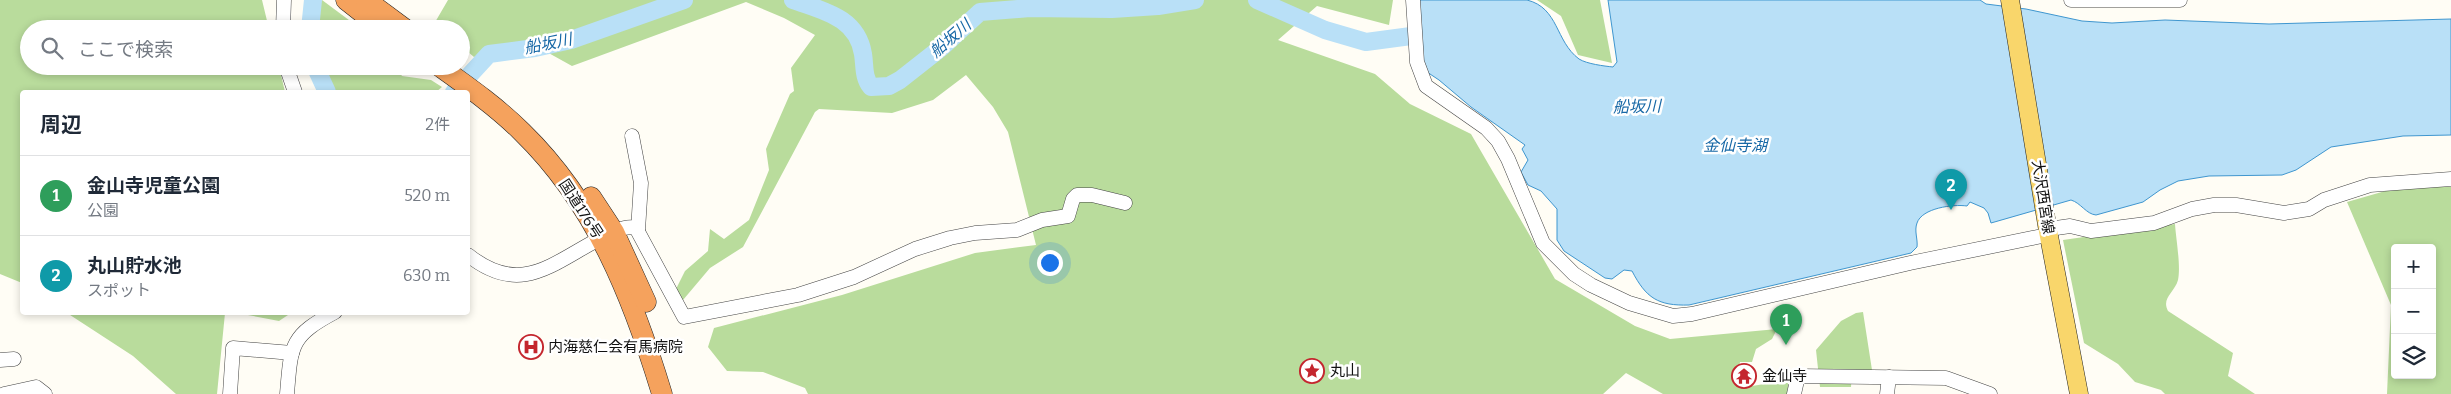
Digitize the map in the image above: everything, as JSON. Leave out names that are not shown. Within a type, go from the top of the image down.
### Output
[{"type":"highway","points":[[346,0],[386,20]]},
{"type":"highway","name":"国道176号","points":[[458,75],[540,131],[592,197],[636,311],[662,394]]},
{"type":"highway","name":"国道176号","points":[[608,235],[646,302],[675,394]]},
{"type":"main road","name":"大沢西宮線","points":[[2010,0],[2047,223],[2079,394]]},
{"type":"street","points":[[283,20],[284,0]]},
{"type":"street","points":[[1413,0],[1417,62],[1426,86],[1486,128],[1498,141],[1508,159],[1543,243],[1574,274],[1591,285],[1628,303],[1673,316],[1692,314],[1910,263],[2042,236],[2047,223],[2091,231],[2154,223],[2192,209],[2214,205],[2236,205],[2284,214],[2309,209],[2324,200],[2370,185],[2451,179]]},
{"type":"street","points":[[2072,0],[2180,0]]},
{"type":"street","points":[[289,75],[294,90]]},
{"type":"street","points":[[632,136],[641,182],[638,230],[684,317],[798,295],[854,276],[915,249],[950,238],[975,233],[1017,230],[1042,220],[1068,216],[1073,199],[1077,195],[1092,195],[1125,203]]},
{"type":"street","points":[[470,256],[490,269],[517,277],[533,275],[608,235],[629,226],[638,230]]},
{"type":"street","points":[[287,394],[292,353],[302,334],[310,326],[330,315]]},
{"type":"street","points":[[230,394],[233,348],[292,353]]},
{"type":"street","points":[[1794,394],[1798,376],[1946,378],[1990,394]]},
{"type":"street","points":[[1887,394],[1889,377]]},
{"type":"street","points":[[4,394],[36,387],[45,394]]},
{"type":"green space","points":[[0,0],[262,0],[267,20],[20,20],[20,75],[281,75],[285,90],[20,90],[20,282],[0,274]]},
{"type":"green space","points":[[305,0],[322,0],[349,20],[306,20]]},
{"type":"green space","points":[[448,0],[1393,0],[1389,25],[1317,6],[1278,40],[1375,74],[1410,104],[1471,134],[1555,279],[1635,326],[1670,339],[1777,329],[1772,339],[1756,349],[1752,362],[1740,362],[1737,379],[1752,386],[1789,380],[1787,394],[1663,394],[1626,373],[1603,394],[808,394],[805,388],[763,372],[727,371],[708,347],[714,328],[842,295],[975,253],[1036,245],[1008,132],[993,107],[966,75],[933,100],[892,113],[819,109],[815,112],[743,247],[710,268],[683,300],[676,289],[685,271],[708,251],[710,229],[724,239],[749,220],[769,170],[766,149],[790,94],[794,91],[791,68],[815,35],[784,18],[746,2],[572,66],[527,41],[474,57],[470,54],[470,20],[436,20]]},
{"type":"green space","points":[[1537,0],[1600,0],[1612,63],[1578,55],[1561,16]]},
{"type":"green space","points":[[324,75],[401,75],[431,80],[442,87],[438,90],[333,90]]},
{"type":"green space","points":[[2413,183],[2451,187],[2451,394],[2387,394],[2391,305],[2347,202]]},
{"type":"green space","points":[[2175,224],[2179,274],[2178,280],[2166,302],[2168,311],[2233,353],[2228,376],[2255,394],[2165,394],[2161,390],[2135,382],[2118,364],[2084,343],[2063,240]]},
{"type":"green space","points":[[1863,312],[1872,370],[1852,371],[1851,387],[1820,387],[1816,350],[1841,321],[1856,313]]},
{"type":"green space","points":[[70,315],[225,315],[217,394],[176,394],[133,356]]},
{"type":"green space","points":[[248,315],[288,315],[279,321]]},
{"type":"water","name":"金仙寺湖","points":[[1417,0],[1527,0],[1545,10],[1571,52],[1579,59],[1613,67],[1617,62],[1608,0],[1980,0],[1986,4],[2026,9],[2082,21],[2112,23],[2165,20],[2269,24],[2451,19],[2451,135],[2403,136],[2331,147],[2296,170],[2282,175],[2209,176],[2178,181],[2160,190],[2143,202],[2096,215],[2089,213],[2078,203],[2071,200],[1991,223],[1988,213],[1984,208],[1970,202],[1967,206],[1939,208],[1920,218],[1916,226],[1917,247],[1911,253],[1689,305],[1669,304],[1661,302],[1648,294],[1632,271],[1624,270],[1612,279],[1605,278],[1564,251],[1557,240],[1557,209],[1541,191],[1528,185],[1521,172],[1528,160],[1522,149],[1525,145],[1471,107],[1424,70]]},
{"type":"waterway","name":"船坂川","points":[[311,20],[313,0]]},
{"type":"waterway","name":"船坂川","points":[[470,75],[489,54],[535,48],[571,40],[684,0]]},
{"type":"waterway","name":"船坂川","points":[[793,0],[837,17],[854,32],[863,54],[865,75],[871,87],[889,86],[900,80],[942,47],[980,12],[1030,8],[1112,9],[1158,6],[1195,0]]},
{"type":"waterway","name":"船坂川","points":[[1257,0],[1325,30],[1366,42],[1411,36]]},
{"type":"waterway","name":"船坂川","points":[[319,75],[326,90]]},
{"type":"waterway","name":"船坂川","points":[[456,90],[470,75]]},
{"type":"place","name":"丸山貯水池","points":[[1951,210]]},
{"type":"place","name":"金山寺児童公園","points":[[1786,345]]},
{"type":"place","name":"内海慈仁会有馬病院","points":[[531,347]]},
{"type":"place","name":"丸山","points":[[1312,371]]},
{"type":"place","name":"金仙寺","points":[[1744,376]]}]
